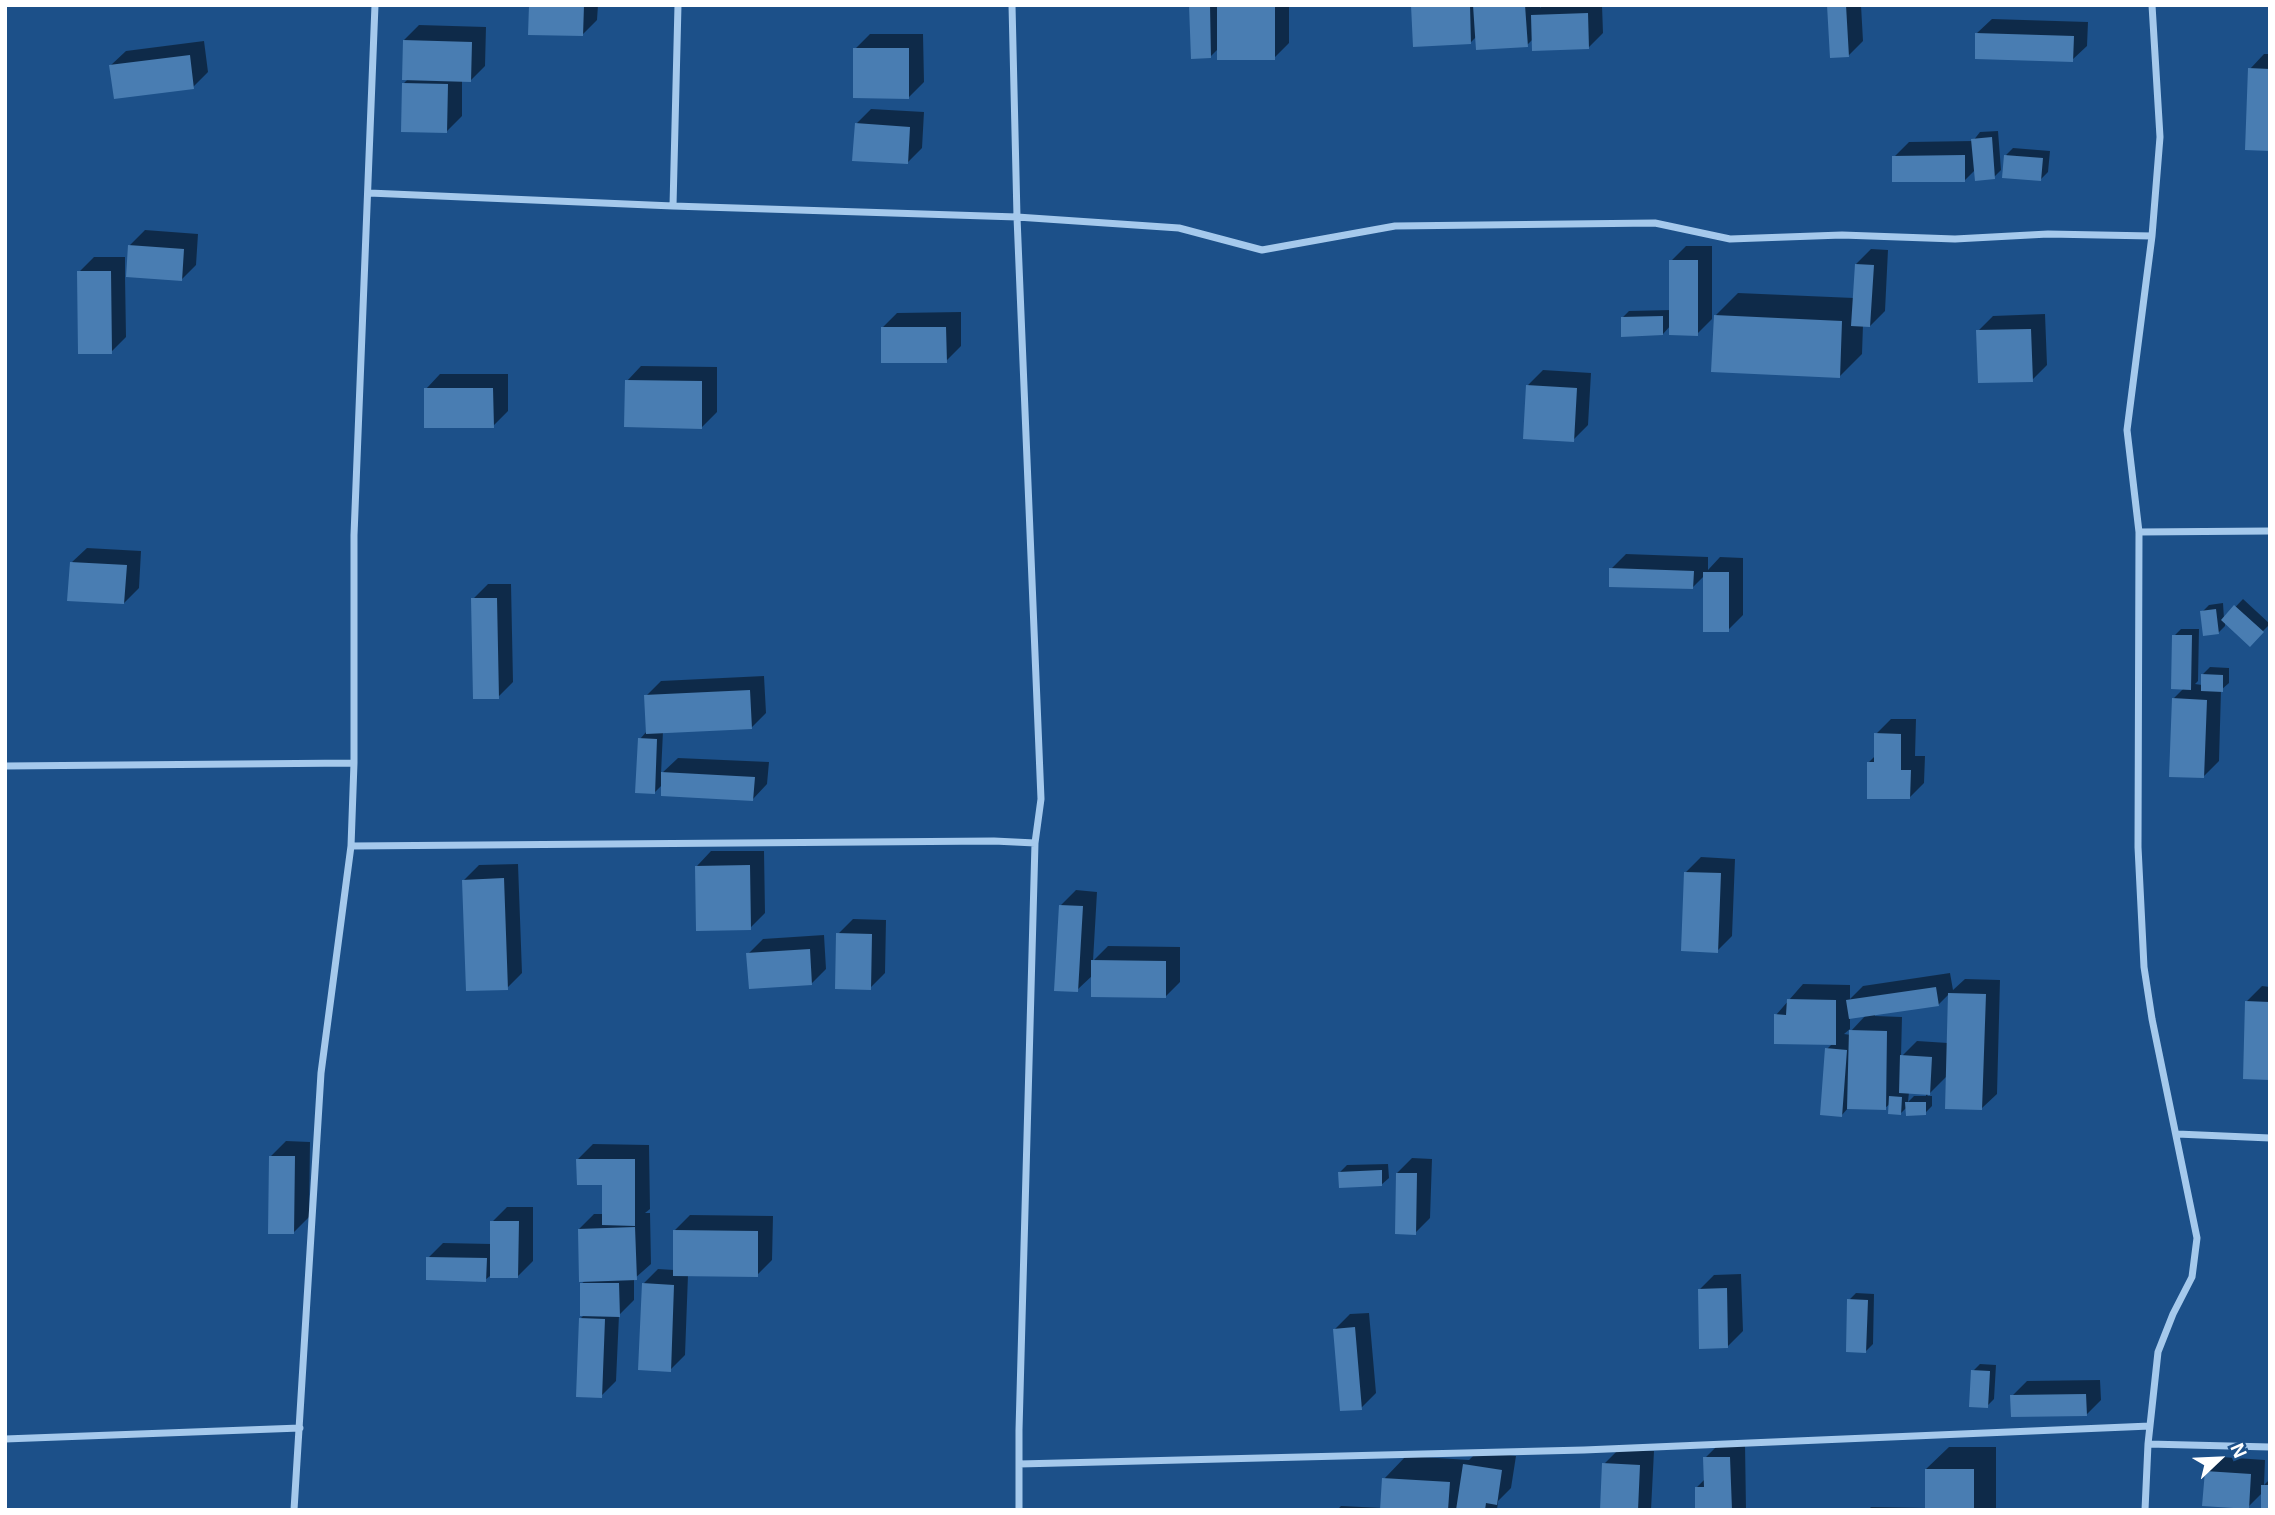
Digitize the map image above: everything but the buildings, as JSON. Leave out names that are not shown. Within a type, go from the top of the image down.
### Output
[{"type":"street","points":[[294,1510],[321,1073],[351,846],[354,764],[354,535],[375,5]]},
{"type":"street","points":[[673,206],[678,5]]},
{"type":"street","points":[[1012,5],[1017,216],[1041,799],[1035,843],[1020,1510]]},
{"type":"street","points":[[2145,1510],[2148,1444],[2158,1352],[2192,1277],[2197,1238],[2152,1019],[2144,967],[2138,846],[2139,532],[2127,430],[2152,236],[2160,137],[2152,5]]},
{"type":"street","points":[[369,193],[673,206],[1017,216],[1179,228],[1262,250],[1395,226],[1655,223],[1730,239],[1842,235],[1955,239],[2048,234],[2152,236]]},
{"type":"street","points":[[2139,532],[2270,531]]},
{"type":"street","points":[[5,766],[354,764]]},
{"type":"street","points":[[351,846],[994,841],[1035,843]]},
{"type":"street","points":[[2177,1134],[2270,1138]]},
{"type":"street","points":[[1019,1464],[1584,1450],[2150,1426]]},
{"type":"street","points":[[5,1439],[300,1428]]},
{"type":"street","points":[[2148,1444],[2270,1447]]}]
